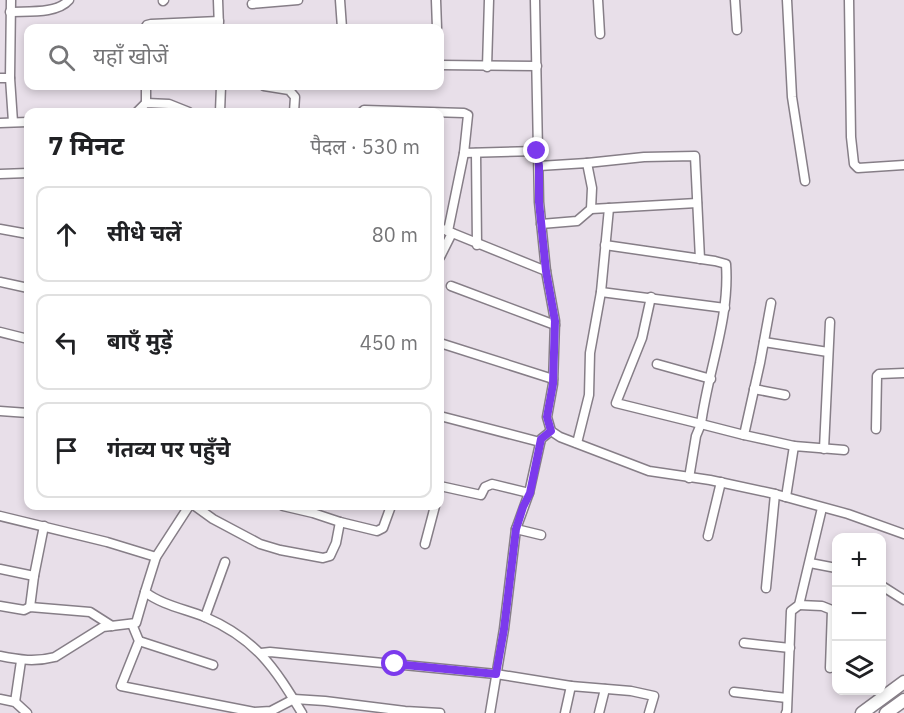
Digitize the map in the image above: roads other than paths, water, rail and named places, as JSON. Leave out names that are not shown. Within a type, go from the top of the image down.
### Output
[{"type":"street","points":[[10,0],[10,78],[13,122]]},
{"type":"street","points":[[10,12],[63,6],[69,0]]},
{"type":"street","points":[[218,0],[219,24]]},
{"type":"street","points":[[252,4],[298,0]]},
{"type":"street","points":[[340,0],[342,24]]},
{"type":"street","points":[[436,0],[437,24]]},
{"type":"street","points":[[487,67],[489,0]]},
{"type":"street","points":[[535,0],[539,202],[546,271],[555,325],[554,378],[547,417],[551,431],[560,437],[649,471],[720,482],[786,497],[848,514],[904,534]]},
{"type":"street","points":[[598,0],[600,34]]},
{"type":"street","points":[[735,0],[737,30]]},
{"type":"street","points":[[787,0],[792,97],[805,181]]},
{"type":"street","points":[[849,0],[851,137],[854,165],[858,168],[904,165]]},
{"type":"street","points":[[0,35],[10,35]]},
{"type":"street","points":[[444,65],[537,66]]},
{"type":"street","points":[[0,78],[10,78]]},
{"type":"street","points":[[141,108],[146,103],[146,90]]},
{"type":"street","points":[[220,108],[221,90]]},
{"type":"street","points":[[289,90],[295,97],[294,108]]},
{"type":"street","points":[[146,103],[169,104],[174,108]]},
{"type":"street","points":[[444,113],[468,115],[464,153],[446,231],[546,271]]},
{"type":"street","points":[[0,123],[24,122]]},
{"type":"street","points":[[464,153],[537,151]]},
{"type":"street","points":[[476,153],[477,244]]},
{"type":"street","points":[[539,166],[644,157],[695,156],[700,259]]},
{"type":"street","points":[[587,163],[592,188],[591,209]]},
{"type":"street","points":[[0,174],[24,173]]},
{"type":"street","points":[[541,224],[577,221],[591,209],[697,203]]},
{"type":"street","points":[[577,443],[589,395],[590,353],[601,291],[609,208]]},
{"type":"street","points":[[0,229],[24,233]]},
{"type":"street","points":[[605,245],[726,264],[728,291],[689,478]]},
{"type":"street","points":[[0,282],[24,287]]},
{"type":"street","points":[[451,286],[555,325]]},
{"type":"street","points":[[601,291],[725,308]]},
{"type":"street","points":[[651,297],[642,338],[616,403],[794,446],[844,450]]},
{"type":"street","points":[[744,435],[771,303]]},
{"type":"street","points":[[824,449],[830,322]]},
{"type":"street","points":[[0,332],[24,338]]},
{"type":"street","points":[[764,342],[828,352]]},
{"type":"street","points":[[444,345],[554,378]]},
{"type":"street","points":[[657,364],[711,379]]},
{"type":"street","points":[[876,429],[877,376],[904,373]]},
{"type":"street","points":[[754,389],[785,395]]},
{"type":"street","points":[[0,411],[24,413]]},
{"type":"street","points":[[444,417],[540,442]]},
{"type":"street","points":[[490,713],[504,629],[516,529],[530,493],[541,439],[551,431]]},
{"type":"street","points":[[786,497],[794,446]]},
{"type":"street","points":[[708,536],[720,482]]},
{"type":"street","points":[[444,487],[481,495],[484,487],[492,484],[530,493]]},
{"type":"street","points":[[766,588],[775,495]]},
{"type":"street","points":[[786,713],[791,611],[799,605],[822,508]]},
{"type":"street","points":[[0,656],[21,661],[55,657],[103,627],[136,623],[156,557],[186,510]]},
{"type":"street","points":[[201,510],[260,544],[324,558],[330,556],[336,543],[340,522]]},
{"type":"street","points":[[300,510],[377,531],[383,528],[390,510]]},
{"type":"street","points":[[424,544],[434,510]]},
{"type":"street","points":[[0,516],[156,557]]},
{"type":"street","points":[[30,607],[44,526]]},
{"type":"street","points":[[516,529],[541,535]]},
{"type":"street","points":[[205,617],[225,562]]},
{"type":"street","points":[[810,563],[832,567]]},
{"type":"street","points":[[0,569],[34,576]]},
{"type":"street","points":[[884,587],[904,600]]},
{"type":"street","points":[[146,592],[153,598],[205,617],[236,633],[261,653],[279,675],[302,713]]},
{"type":"street","points":[[799,605],[822,606],[832,610],[830,668]]},
{"type":"street","points":[[0,606],[24,610],[30,607],[90,612],[113,626]]},
{"type":"street","points":[[132,624],[139,641],[121,686],[254,712],[271,711],[294,699],[440,713]]},
{"type":"street","points":[[139,641],[213,665]]},
{"type":"street","points":[[744,643],[790,648]]},
{"type":"street","points":[[261,653],[496,674],[654,696],[649,713]]},
{"type":"street","points":[[15,702],[21,661]]},
{"type":"street","points":[[862,713],[904,682]]},
{"type":"street","points":[[565,713],[571,686]]},
{"type":"street","points":[[599,713],[605,689]]},
{"type":"street","points":[[734,692],[787,698]]},
{"type":"street","points":[[0,699],[15,702],[27,713]]},
{"type":"street","points":[[885,713],[904,700]]}]
